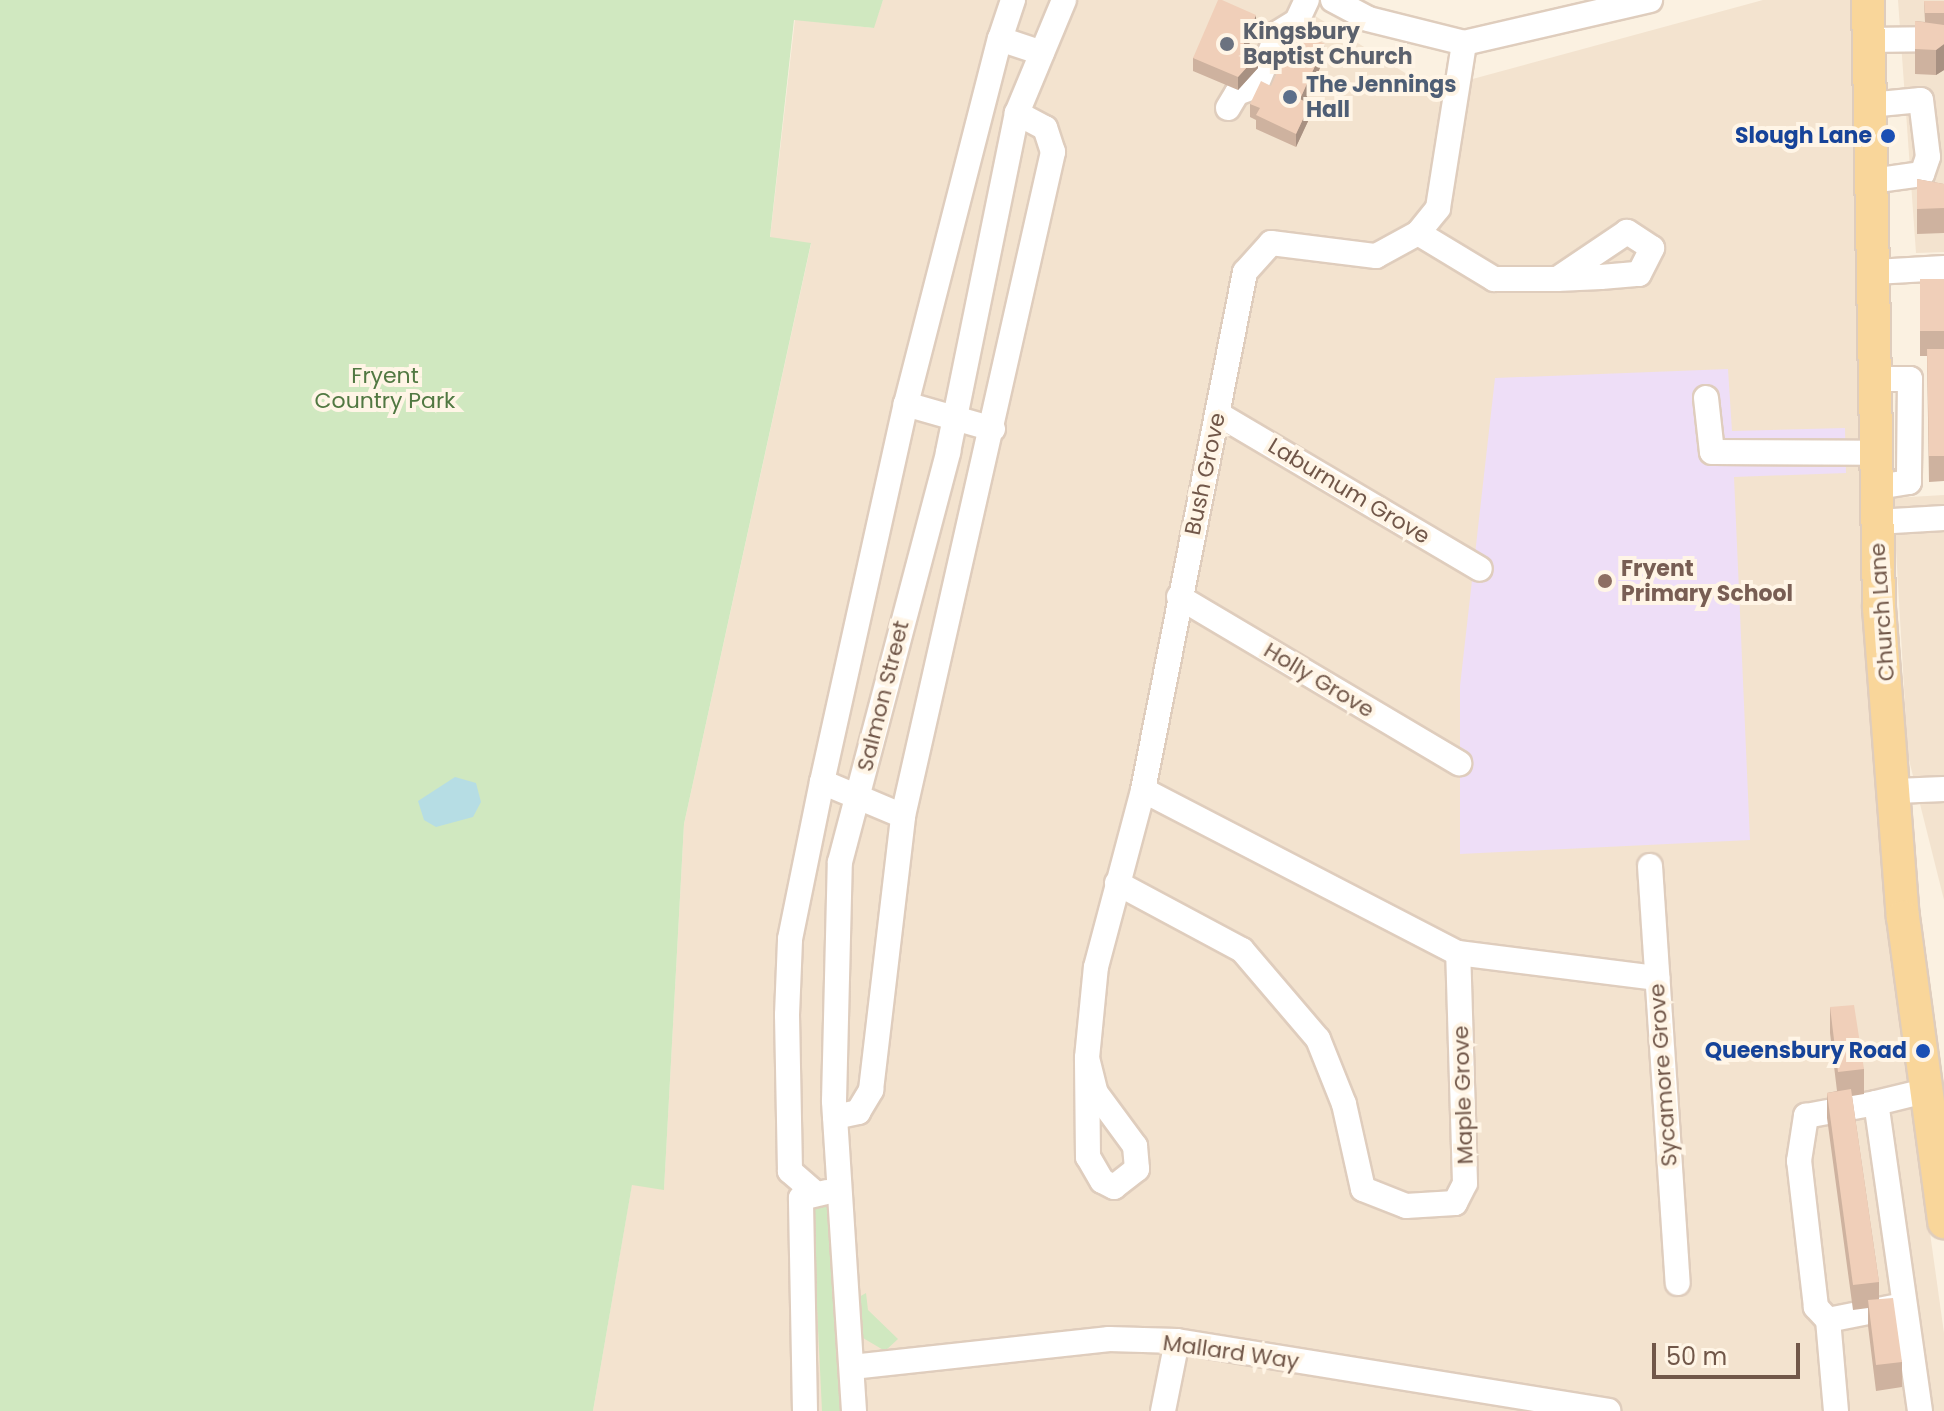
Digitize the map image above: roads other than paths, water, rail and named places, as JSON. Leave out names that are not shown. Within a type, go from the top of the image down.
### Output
[{"type":"main road","name":"Church Lane","points":[[1868,0],[1875,272],[1876,522],[1896,791],[1932,1056],[1925,1091],[1944,1222]]},
{"type":"street","points":[[814,1192],[790,1171],[787,1015],[792,926],[906,404],[1000,39],[1013,0]]},
{"type":"street","name":"Salmon Street","points":[[854,1411],[843,1193],[835,1117],[840,862],[954,419],[1017,113],[1064,0]]},
{"type":"street","points":[[1228,108],[1237,93],[1256,86],[1278,33],[1297,21],[1307,0]]},
{"type":"street","points":[[1333,0],[1368,19],[1464,43],[1650,0]]},
{"type":"street","points":[[1000,39],[1042,53]]},
{"type":"street","points":[[1867,40],[1944,39]]},
{"type":"street","name":"Bush Grove","points":[[1087,1058],[1096,967],[1143,790],[1245,272],[1257,252],[1271,243],[1376,256],[1418,233],[1438,208],[1464,43]]},
{"type":"street","points":[[1869,105],[1921,100],[1928,157],[1922,174],[1872,181]]},
{"type":"street","points":[[835,1117],[858,1112],[871,1090],[903,816],[993,429],[1053,136],[1017,113]]},
{"type":"street","points":[[1418,233],[1494,279],[1557,279]]},
{"type":"street","points":[[990,252],[1029,259]]},
{"type":"street","points":[[1875,272],[1944,268]]},
{"type":"street","points":[[1876,379],[1910,379],[1909,482],[1876,487]]},
{"type":"street","points":[[1706,398],[1712,452],[1876,453]]},
{"type":"street","points":[[906,404],[993,429]]},
{"type":"street","name":"Laburnum Grove","points":[[1218,414],[1480,569]]},
{"type":"street","points":[[1876,522],[1944,518]]},
{"type":"street","name":"Holly Grove","points":[[1179,597],[1459,763]]},
{"type":"street","points":[[822,782],[903,816]]},
{"type":"street","points":[[1896,791],[1944,789]]},
{"type":"street","points":[[1143,790],[1458,953],[1657,978]]},
{"type":"street","name":"Sycamore Grove","points":[[1650,866],[1678,1283]]},
{"type":"street","name":"Maple Grove","points":[[1117,883],[1242,950],[1318,1039],[1344,1104],[1363,1189],[1406,1206],[1455,1203],[1465,1183],[1458,953]]},
{"type":"street","points":[[1836,1411],[1828,1320],[1816,1307],[1799,1161],[1806,1116],[1925,1091]]},
{"type":"street","points":[[1876,1103],[1902,1305],[1920,1411]]},
{"type":"street","points":[[805,1411],[801,1198],[814,1192],[843,1193]]},
{"type":"street","points":[[1828,1320],[1902,1305]]},
{"type":"street","name":"Mallard Way","points":[[852,1367],[1109,1339],[1177,1341],[1507,1403],[1608,1411]]},
{"type":"street","points":[[1163,1411],[1177,1341]]},
{"type":"water","points":[[455,777],[476,783],[481,802],[473,817],[436,827],[424,820],[418,801]]},
{"type":"place","name":"Kingsbury Baptist Church","points":[[1227,44]]},
{"type":"place","name":"The Jennings Hall","points":[[1290,97]]},
{"type":"place","name":"Slough Lane","points":[[1888,136]]},
{"type":"place","name":"Fryent Primary School","points":[[1605,581]]},
{"type":"place","name":"Queensbury Road","points":[[1923,1051]]},
{"type":"park label","name":"Fryent Country Park","points":[[385,388]]}]
